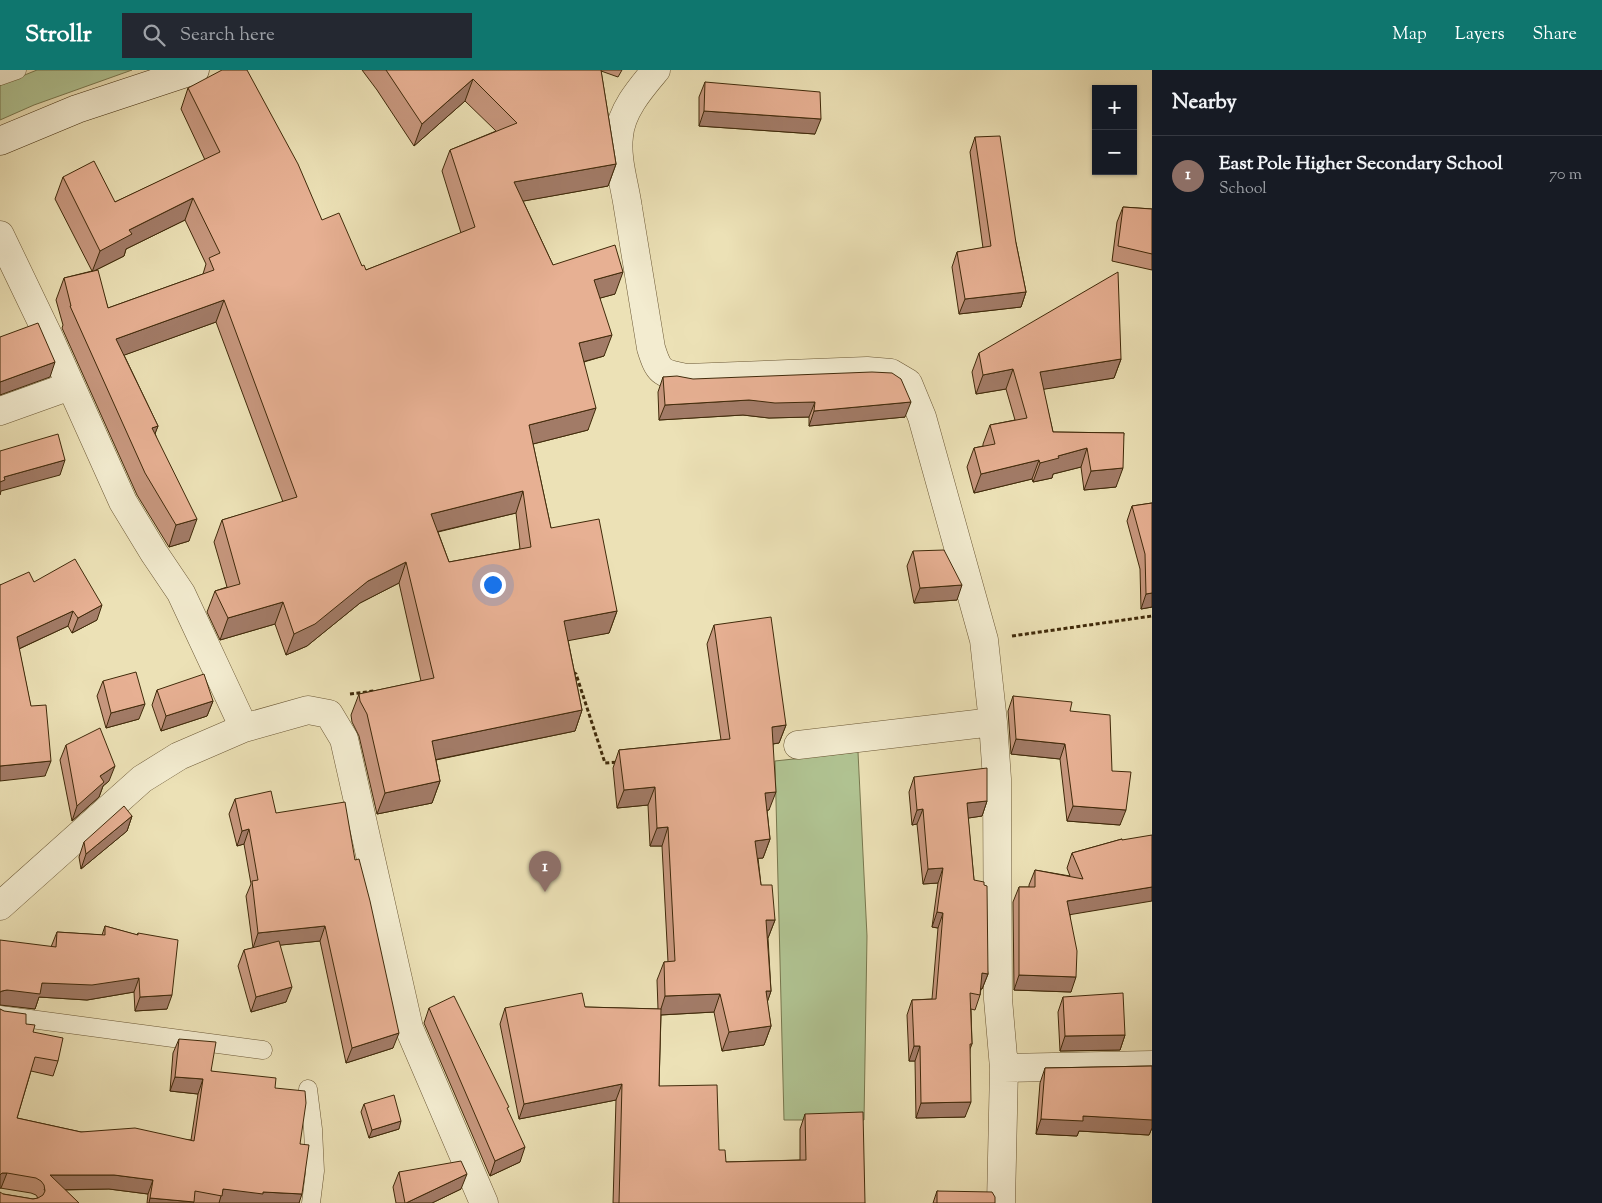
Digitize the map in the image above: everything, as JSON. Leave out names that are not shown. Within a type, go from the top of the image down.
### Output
[{"type":"street","points":[[0,141],[77,109],[195,70]]},
{"type":"street","points":[[656,70],[636,93],[618,135],[619,161],[651,348],[657,366],[668,374],[687,378],[867,371],[890,373],[908,384],[922,417],[984,640],[993,722],[997,779],[998,999],[1004,1068],[1001,1203]]},
{"type":"street","points":[[0,235],[48,335],[122,502],[181,593],[244,728]]},
{"type":"street","points":[[0,412],[70,386]]},
{"type":"street","points":[[0,906],[142,779],[179,756],[244,728],[308,710],[329,714],[344,739],[409,1028],[484,1203]]},
{"type":"street","points":[[798,745],[993,722]]},
{"type":"street","points":[[1004,1068],[1152,1065]]},
{"type":"lane","points":[[0,76],[17,70]]},
{"type":"lane","points":[[0,1015],[263,1050]]},
{"type":"lane","points":[[308,1090],[313,1129],[315,1171],[311,1203]]},
{"type":"path","points":[[984,640],[1152,616]]},
{"type":"path","points":[[571,670],[576,674],[605,763],[624,762]]},
{"type":"path","points":[[329,714],[349,694],[378,690]]},
{"type":"green space","points":[[37,70],[132,70],[34,105],[0,120],[0,85]]},
{"type":"green space","points":[[858,752],[867,936],[864,1120],[784,1120],[775,761]]},
{"type":"building","points":[[222,70],[247,70],[298,164],[322,220],[339,213],[362,266],[364,265],[366,270],[475,227],[450,150],[517,123],[473,79],[422,124],[386,70],[601,70],[616,164],[514,182],[553,265],[615,245],[623,272],[594,280],[612,335],[579,343],[596,408],[529,425],[551,528],[599,519],[617,611],[564,621],[582,710],[432,741],[440,781],[385,793],[367,714],[360,701],[359,694],[434,678],[406,562],[368,581],[315,624],[294,634],[283,602],[228,618],[215,591],[240,584],[222,520],[297,497],[224,300],[116,339],[158,426],[152,428],[197,519],[176,525],[145,473],[70,306],[64,278],[98,270],[108,308],[214,270],[209,258],[220,253],[193,198],[129,230],[132,234],[100,251],[63,177],[94,161],[115,202],[220,152],[188,88]],"holes":[[[523,491],[531,547],[449,562],[431,514]]]},
{"type":"building","points":[[705,82],[820,92],[821,119],[704,111]]},
{"type":"building","points":[[1000,136],[1016,243],[1026,292],[965,299],[957,252],[991,246],[975,137]]},
{"type":"building","points":[[1123,207],[1152,209],[1152,254],[1118,246]]},
{"type":"building","points":[[1118,272],[1121,359],[1040,372],[1053,432],[1124,433],[1123,468],[1091,471],[1087,448],[1040,463],[1039,460],[981,474],[974,448],[995,444],[990,425],[1027,418],[1013,369],[983,375],[979,353]]},
{"type":"building","points":[[38,323],[55,362],[0,382],[0,337]]},
{"type":"building","points":[[872,372],[892,373],[901,379],[911,402],[814,411],[815,402],[775,403],[749,400],[665,405],[663,377],[677,376],[693,379]]},
{"type":"building","points":[[58,434],[65,460],[4,477],[5,480],[0,482],[0,451]]},
{"type":"building","points":[[1152,503],[1152,593],[1146,594],[1145,554],[1132,506]]},
{"type":"building","points":[[944,550],[962,585],[920,588],[913,551]]},
{"type":"building","points":[[75,559],[102,605],[78,618],[73,611],[17,637],[31,706],[46,705],[51,761],[0,766],[0,585],[29,572],[34,582]]},
{"type":"building","points":[[771,617],[786,725],[772,727],[776,792],[765,793],[770,839],[755,841],[761,885],[772,885],[775,920],[766,920],[771,991],[766,991],[771,1026],[729,1032],[720,994],[665,996],[664,962],[675,961],[668,827],[657,828],[655,787],[624,790],[619,750],[730,739],[714,625]]},
{"type":"building","points":[[136,672],[145,704],[111,713],[103,681]]},
{"type":"building","points":[[204,674],[213,701],[166,716],[157,690]]},
{"type":"building","points":[[1013,696],[1072,702],[1070,711],[1110,715],[1112,771],[1131,772],[1126,810],[1073,806],[1065,744],[1016,739]]},
{"type":"building","points":[[100,728],[115,766],[100,776],[104,782],[77,806],[66,745]]},
{"type":"building","points":[[987,768],[987,801],[967,803],[974,880],[984,882],[984,885],[987,886],[988,974],[982,973],[980,995],[970,993],[972,1044],[970,1044],[971,1102],[921,1103],[920,1046],[914,1046],[912,1000],[936,999],[943,913],[937,912],[943,868],[928,869],[923,809],[917,810],[914,777]]},
{"type":"building","points":[[271,791],[276,813],[345,802],[355,860],[359,859],[370,901],[399,1033],[352,1048],[325,926],[258,933],[252,881],[258,880],[249,829],[242,831],[235,799]]},
{"type":"building","points":[[124,806],[132,816],[86,854],[84,842]]},
{"type":"building","points":[[1152,835],[1152,887],[1067,901],[1077,951],[1076,977],[1019,975],[1019,887],[1035,887],[1035,870],[1083,879],[1072,853],[1122,839]]},
{"type":"building","points":[[105,926],[138,935],[138,933],[178,940],[172,995],[140,997],[139,978],[92,985],[42,983],[40,994],[7,990],[0,992],[0,940],[56,947],[57,932],[105,935]]},
{"type":"building","points":[[279,941],[292,987],[256,997],[244,950]]},
{"type":"building","points":[[582,993],[585,1007],[661,1009],[659,1086],[717,1085],[719,1150],[725,1150],[726,1162],[806,1160],[805,1114],[863,1112],[865,1203],[619,1203],[622,1084],[524,1104],[505,1008]]},
{"type":"building","points":[[1123,993],[1125,1035],[1065,1036],[1063,997]]},
{"type":"building","points":[[454,996],[509,1107],[507,1108],[525,1147],[495,1161],[429,1008]]},
{"type":"building","points":[[0,1009],[26,1014],[26,1024],[35,1025],[33,1032],[63,1038],[58,1061],[35,1057],[17,1118],[81,1132],[135,1128],[194,1141],[203,1079],[175,1077],[179,1039],[216,1042],[211,1071],[276,1078],[275,1088],[305,1091],[306,1103],[300,1144],[309,1145],[302,1194],[263,1192],[263,1194],[223,1189],[222,1196],[195,1191],[194,1202],[150,1198],[153,1180],[114,1175],[50,1175],[79,1203],[0,1203],[0,1192],[33,1199],[43,1195],[45,1191],[44,1185],[36,1178],[7,1173],[0,1175]]},
{"type":"building","points":[[1152,1066],[1152,1120],[1083,1116],[1083,1121],[1041,1119],[1045,1068]]},
{"type":"building","points":[[394,1095],[401,1121],[372,1130],[364,1104]]},
{"type":"building","points":[[461,1161],[467,1174],[405,1203],[399,1172]]},
{"type":"building","points":[[937,1191],[992,1192],[995,1197],[995,1203],[937,1203]]},
{"type":"place","name":"East Pole Higher Secondary School","points":[[545,892]]}]
